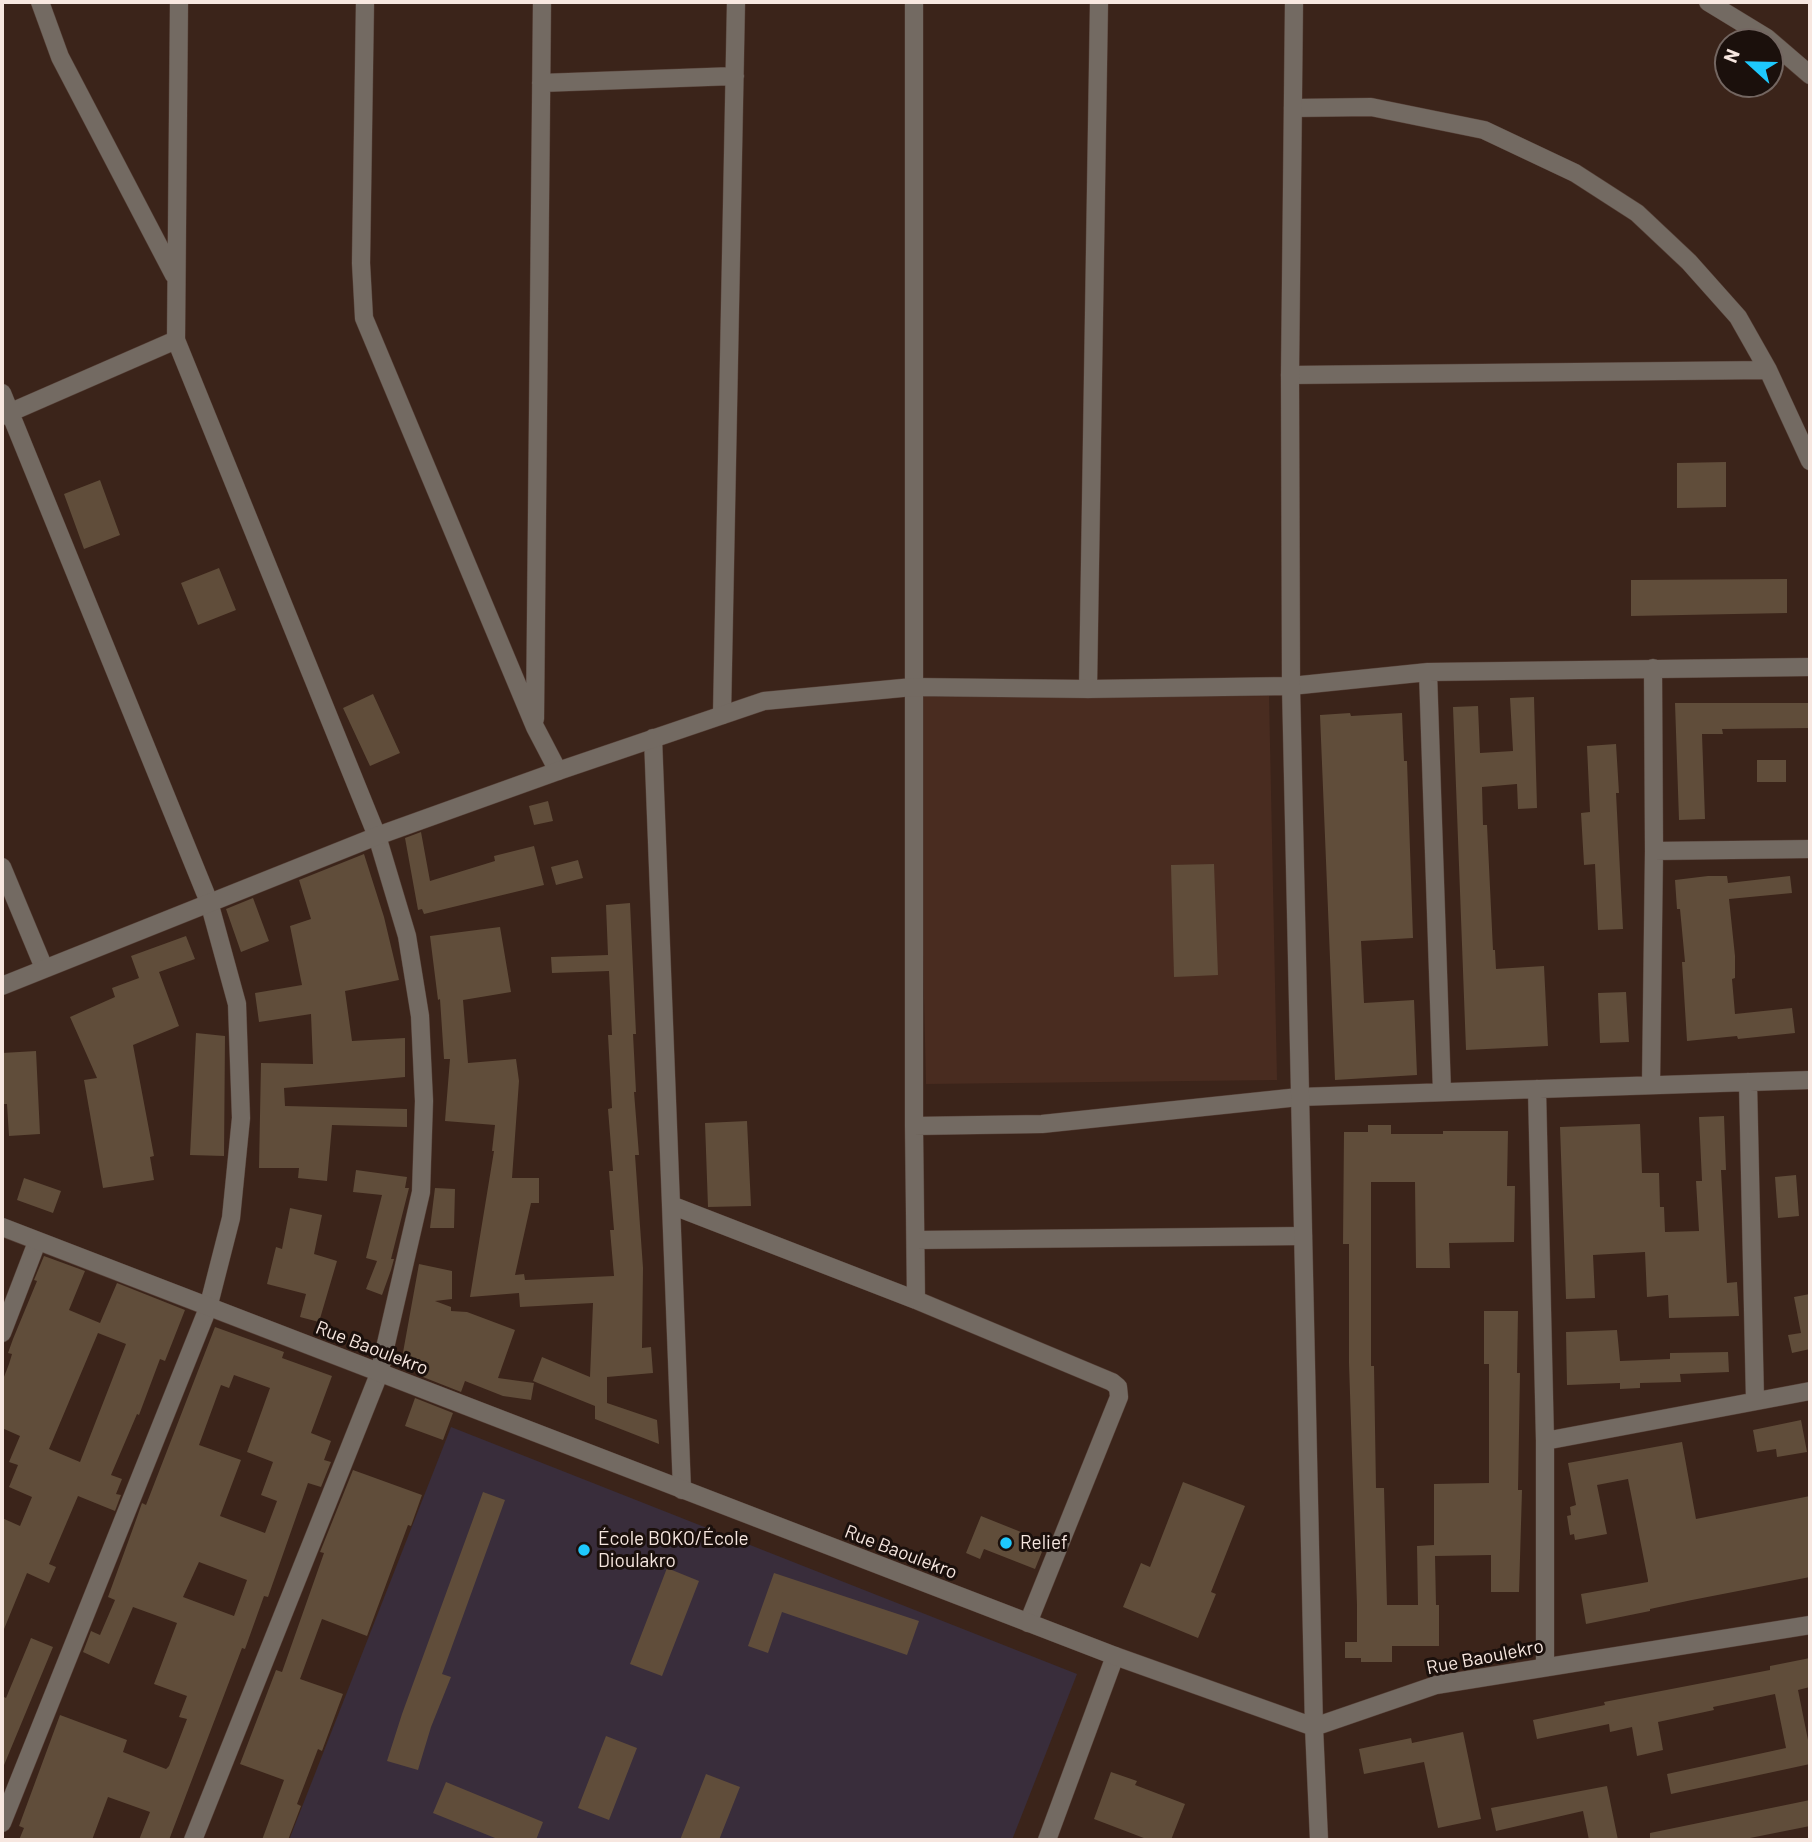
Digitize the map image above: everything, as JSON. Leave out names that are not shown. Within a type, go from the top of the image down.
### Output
[{"type":"street","points":[[40,2],[60,57],[175,278]]},
{"type":"street","points":[[179,2],[176,340],[377,836],[407,936],[420,1016],[424,1101],[421,1192],[379,1374],[193,1840]]},
{"type":"street","points":[[365,2],[360,263],[365,318],[389,382],[535,727],[558,771]]},
{"type":"street","points":[[535,727],[542,2]]},
{"type":"street","points":[[722,715],[736,2]]},
{"type":"street","points":[[914,2],[916,1300]]},
{"type":"street","points":[[1088,688],[1099,2]]},
{"type":"street","points":[[1294,2],[1290,375],[1291,686],[1314,1727],[1320,1840]]},
{"type":"street","points":[[1707,2],[1767,38],[1810,75]]},
{"type":"street","points":[[541,83],[735,76]]},
{"type":"street","points":[[1293,108],[1371,107],[1484,130],[1575,173],[1637,213],[1689,262],[1738,317],[1768,370],[1810,461]]},
{"type":"street","points":[[6,414],[176,340]]},
{"type":"street","points":[[1290,375],[1768,370]]},
{"type":"street","points":[[2,393],[6,414],[209,902],[236,1004],[241,1118],[231,1219],[208,1308],[2,1823]]},
{"type":"street","points":[[2,986],[377,836],[764,701],[913,687],[1291,686],[1429,672],[1810,667]]},
{"type":"street","points":[[1651,1085],[1653,668]]},
{"type":"street","points":[[1429,672],[1442,1092]]},
{"type":"street","points":[[653,738],[682,1490]]},
{"type":"street","points":[[1654,851],[1810,849]]},
{"type":"street","points":[[2,867],[44,968]]},
{"type":"street","points":[[914,1126],[1042,1124],[1299,1097],[1810,1080]]},
{"type":"street","points":[[1748,1082],[1755,1400]]},
{"type":"street","points":[[1537,1089],[1545,1441],[1545,1667]]},
{"type":"street","points":[[671,1205],[916,1300],[1112,1382],[1118,1387],[1119,1397],[1028,1623]]},
{"type":"street","name":"Rue Baoulekro","points":[[2,1227],[1115,1657],[1314,1727],[1436,1685],[1810,1625]]},
{"type":"street","points":[[916,1240],[1303,1236]]},
{"type":"street","points":[[2,1333],[37,1242]]},
{"type":"street","points":[[1545,1441],[1810,1391]]},
{"type":"street","points":[[1047,1840],[1115,1657]]},
{"type":"shaded area","points":[[1269,696],[1277,1080],[926,1084],[917,697]]},
{"type":"shaded area","name":"École BOKO/École Dioulakro","points":[[451,1427],[1077,1674],[1012,1840],[289,1840]]},
{"type":"building","points":[[1726,462],[1726,507],[1677,508],[1677,463]]},
{"type":"building","points":[[100,480],[120,535],[84,549],[64,494]]},
{"type":"building","points":[[219,568],[236,610],[198,625],[181,583]]},
{"type":"building","points":[[1787,579],[1787,613],[1631,616],[1631,580]]},
{"type":"building","points":[[373,694],[400,753],[370,766],[343,708]]},
{"type":"building","points":[[1534,697],[1537,808],[1518,809],[1517,784],[1482,787],[1483,825],[1487,825],[1496,969],[1544,966],[1548,1046],[1466,1050],[1453,707],[1478,706],[1480,753],[1513,751],[1510,698]]},
{"type":"building","points":[[1675,703],[1810,703],[1810,728],[1722,729],[1723,734],[1702,734],[1705,819],[1679,820]]},
{"type":"building","points":[[1350,713],[1351,716],[1402,713],[1404,761],[1407,761],[1413,938],[1361,941],[1364,1003],[1414,1000],[1417,1075],[1335,1080],[1320,715]]},
{"type":"building","points":[[1616,744],[1623,929],[1598,930],[1595,864],[1584,865],[1581,813],[1590,812],[1587,746]]},
{"type":"building","points":[[1757,760],[1786,760],[1786,782],[1757,782]]},
{"type":"building","points":[[548,801],[553,821],[534,825],[529,806]]},
{"type":"building","points":[[421,832],[430,881],[495,861],[494,856],[534,846],[544,885],[424,914],[422,909],[418,910],[405,838]]},
{"type":"building","points":[[364,854],[384,917],[399,980],[345,991],[352,1041],[405,1038],[405,1077],[284,1088],[285,1106],[407,1109],[407,1127],[332,1125],[327,1181],[298,1178],[299,1168],[259,1168],[261,1063],[313,1064],[311,1014],[259,1022],[255,993],[302,985],[290,926],[311,919],[299,880]]},
{"type":"building","points":[[578,860],[583,878],[556,885],[551,867]]},
{"type":"building","points":[[1214,864],[1218,975],[1174,977],[1171,865]]},
{"type":"building","points":[[1727,876],[1728,883],[1790,876],[1792,893],[1729,899],[1735,956],[1735,978],[1732,979],[1735,1014],[1792,1008],[1795,1033],[1687,1041],[1682,962],[1685,962],[1675,880]]},
{"type":"building","points":[[253,898],[269,941],[241,952],[226,909]]},
{"type":"building","points":[[630,903],[636,1034],[633,1034],[634,1092],[639,1155],[635,1155],[643,1268],[642,1348],[651,1347],[653,1373],[607,1377],[607,1403],[657,1420],[659,1444],[595,1419],[595,1406],[533,1381],[542,1357],[590,1377],[593,1303],[520,1307],[519,1293],[470,1297],[494,1151],[495,1125],[445,1121],[450,1059],[444,1059],[440,999],[438,1000],[430,936],[500,927],[511,992],[463,1000],[468,1063],[516,1059],[519,1081],[512,1178],[539,1178],[539,1203],[531,1203],[515,1275],[524,1274],[525,1280],[614,1276],[610,1230],[614,1230],[609,1171],[613,1171],[608,1109],[612,1108],[608,1035],[612,1035],[609,971],[552,973],[551,957],[608,955],[606,905]]},
{"type":"building","points":[[186,936],[195,959],[159,972],[179,1026],[133,1045],[154,1156],[150,1157],[154,1180],[103,1188],[84,1080],[97,1078],[70,1017],[115,997],[112,988],[139,978],[131,956]]},
{"type":"building","points":[[1626,992],[1629,1042],[1600,1043],[1598,993]]},
{"type":"building","points":[[196,1033],[225,1036],[224,1156],[190,1155]]},
{"type":"building","points":[[36,1051],[40,1134],[9,1136],[7,1104],[2,1104],[2,1053]]},
{"type":"building","points":[[1724,1116],[1726,1170],[1721,1170],[1727,1283],[1737,1282],[1739,1316],[1669,1318],[1668,1295],[1647,1297],[1645,1252],[1593,1255],[1595,1298],[1566,1299],[1560,1127],[1640,1124],[1642,1173],[1659,1173],[1660,1207],[1664,1207],[1665,1232],[1699,1231],[1696,1181],[1702,1181],[1699,1117]]},
{"type":"building","points":[[747,1121],[751,1206],[708,1207],[705,1123]]},
{"type":"building","points":[[1368,1125],[1391,1125],[1391,1134],[1508,1131],[1507,1186],[1515,1186],[1514,1242],[1449,1243],[1450,1268],[1416,1268],[1415,1182],[1371,1182],[1371,1366],[1374,1366],[1376,1488],[1384,1488],[1387,1605],[1418,1605],[1417,1546],[1434,1545],[1434,1484],[1489,1483],[1489,1364],[1484,1364],[1484,1311],[1518,1311],[1518,1490],[1522,1490],[1519,1592],[1491,1592],[1491,1555],[1435,1556],[1439,1646],[1392,1646],[1392,1662],[1361,1662],[1361,1658],[1345,1658],[1345,1642],[1357,1642],[1357,1605],[1349,1363],[1349,1244],[1343,1244],[1344,1132],[1368,1132]]},
{"type":"building","points":[[356,1170],[407,1177],[405,1188],[409,1188],[391,1259],[394,1259],[382,1295],[366,1289],[377,1261],[366,1258],[382,1195],[353,1192]]},
{"type":"building","points":[[1796,1175],[1799,1216],[1778,1218],[1775,1177]]},
{"type":"building","points":[[24,1178],[61,1191],[53,1213],[17,1200]]},
{"type":"building","points":[[435,1188],[455,1189],[454,1228],[430,1228]]},
{"type":"building","points":[[290,1208],[322,1215],[314,1254],[337,1261],[319,1322],[300,1317],[306,1294],[267,1284],[276,1247],[282,1249]]},
{"type":"building","points":[[44,1256],[85,1271],[69,1310],[100,1323],[117,1283],[185,1310],[165,1361],[160,1359],[139,1415],[137,1414],[111,1475],[122,1479],[116,1494],[121,1495],[115,1511],[78,1496],[49,1564],[56,1567],[49,1583],[27,1573],[2,1634],[2,1518],[20,1526],[32,1497],[9,1487],[18,1465],[9,1462],[20,1436],[2,1428],[2,1382],[12,1354],[8,1353],[37,1281],[34,1280]],"holes":[[[98,1333],[126,1344],[80,1462],[49,1449]]]},
{"type":"building","points":[[419,1264],[452,1271],[452,1299],[435,1301],[451,1307],[451,1311],[467,1312],[515,1330],[498,1378],[534,1383],[531,1400],[503,1396],[465,1381],[461,1392],[423,1377],[427,1367],[402,1358]]},
{"type":"building","points":[[1810,1294],[1810,1349],[1792,1353],[1788,1335],[1801,1333],[1794,1297]]},
{"type":"building","points":[[215,1327],[284,1352],[282,1358],[332,1376],[311,1433],[331,1441],[324,1460],[331,1462],[321,1487],[308,1483],[268,1597],[264,1596],[245,1649],[242,1648],[169,1840],[139,1840],[150,1812],[108,1797],[92,1840],[19,1840],[24,1828],[19,1826],[60,1715],[127,1740],[123,1752],[166,1769],[187,1719],[179,1717],[187,1696],[154,1684],[177,1623],[133,1607],[109,1664],[83,1652],[91,1631],[100,1635],[115,1600],[108,1597],[142,1503],[146,1505]],"holes":[[[234,1375],[270,1388],[247,1452],[273,1462],[261,1495],[277,1501],[265,1533],[220,1516],[241,1460],[199,1445],[221,1385],[229,1388]],[[199,1562],[247,1580],[234,1616],[183,1597]]]},
{"type":"building","points":[[1617,1330],[1620,1361],[1670,1359],[1670,1353],[1728,1352],[1729,1372],[1680,1374],[1681,1382],[1640,1383],[1640,1388],[1620,1389],[1620,1383],[1567,1385],[1566,1332]]},
{"type":"building","points":[[415,1398],[453,1413],[443,1440],[405,1426]]},
{"type":"building","points":[[1801,1420],[1807,1452],[1777,1457],[1776,1449],[1757,1452],[1753,1430]]},
{"type":"building","points":[[1682,1442],[1696,1519],[1810,1496],[1810,1577],[1586,1624],[1581,1594],[1648,1580],[1628,1479],[1597,1485],[1607,1534],[1575,1540],[1574,1534],[1570,1535],[1567,1516],[1571,1515],[1570,1507],[1576,1505],[1568,1463]]},
{"type":"building","points":[[353,1470],[422,1495],[411,1526],[408,1525],[367,1636],[322,1619],[300,1679],[343,1694],[322,1751],[318,1749],[297,1804],[301,1806],[288,1840],[262,1840],[284,1780],[240,1764],[276,1670],[282,1672],[324,1553],[320,1552]]},
{"type":"building","points":[[1183,1482],[1245,1506],[1211,1592],[1216,1594],[1198,1638],[1123,1607],[1141,1563],[1150,1567]]},
{"type":"building","points":[[483,1492],[505,1500],[442,1674],[451,1677],[431,1727],[418,1770],[387,1761],[402,1714]]},
{"type":"building","points":[[981,1516],[1046,1542],[1035,1569],[984,1549],[980,1559],[966,1553]]},
{"type":"building","points":[[667,1568],[699,1581],[662,1676],[630,1664]]},
{"type":"building","points":[[774,1573],[919,1621],[907,1655],[782,1612],[768,1653],[748,1646]]},
{"type":"building","points":[[31,1638],[53,1647],[2,1770],[2,1696],[6,1698]]},
{"type":"building","points":[[1810,1658],[1810,1687],[1798,1690],[1810,1750],[1810,1764],[1671,1794],[1667,1774],[1786,1748],[1775,1694],[1658,1722],[1663,1750],[1637,1756],[1632,1727],[1610,1732],[1609,1724],[1537,1739],[1533,1720],[1605,1705],[1604,1702],[1770,1670],[1770,1666]]},
{"type":"building","points":[[1463,1732],[1481,1819],[1438,1828],[1424,1762],[1364,1774],[1359,1749],[1411,1738],[1412,1743]]},
{"type":"building","points":[[606,1736],[637,1748],[609,1820],[578,1808]]},
{"type":"building","points":[[1111,1772],[1137,1781],[1135,1785],[1185,1804],[1171,1840],[1149,1840],[1094,1819]]},
{"type":"building","points":[[706,1774],[740,1787],[719,1840],[680,1840]]},
{"type":"building","points":[[446,1782],[543,1822],[536,1840],[500,1840],[433,1813]]},
{"type":"building","points":[[1607,1786],[1618,1840],[1589,1840],[1583,1811],[1496,1831],[1491,1808]]},
{"type":"building","points":[[1810,1800],[1810,1826],[1740,1840],[1650,1840],[1650,1833]]},
{"type":"place","name":"Relief","points":[[1006,1543]]},
{"type":"place","name":"École BOKO/École Dioulakro","points":[[584,1550]]}]
